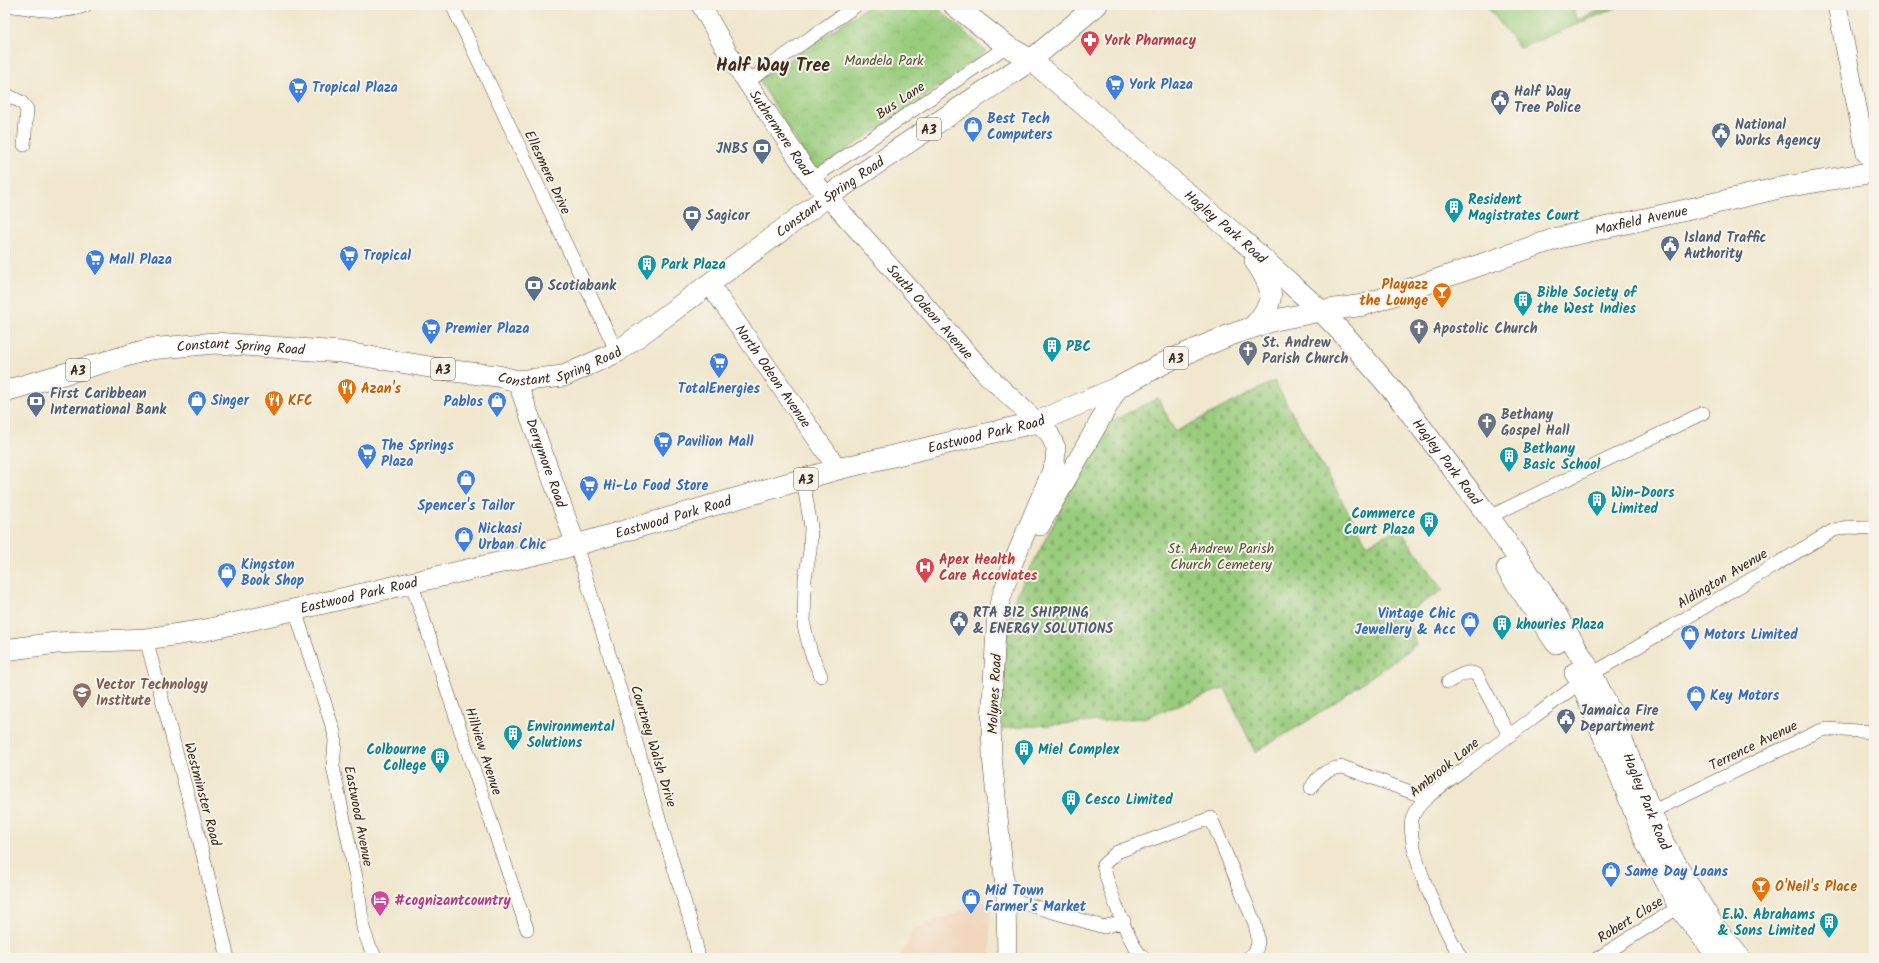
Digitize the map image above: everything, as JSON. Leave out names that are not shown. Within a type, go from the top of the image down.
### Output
[{"type":"main road","name":"Suthermere Road","points":[[701,5],[732,60],[812,179],[827,197]]},
{"type":"main road","name":"Hagley Park Road","points":[[954,5],[1007,46],[1031,60],[1242,240],[1314,312],[1349,340],[1399,398],[1489,518],[1546,598],[1586,678],[1622,780],[1646,842],[1679,907],[1726,956]]},
{"type":"main road","name":"Constant Spring Road","points":[[5,391],[150,349],[215,343],[342,352],[453,371],[498,376],[517,381],[564,376],[617,352],[827,197],[1031,60],[1097,5]]},
{"type":"main road","points":[[1837,5],[1866,153],[1874,163]]},
{"type":"main road","name":"Maxfield Avenue","points":[[1314,312],[1364,305],[1558,238],[1583,231],[1686,210],[1779,188],[1874,172]]},
{"type":"main road","name":"South Odeon Avenue","points":[[827,197],[986,374],[1054,440],[1057,456],[1012,565],[997,611],[997,629]]},
{"type":"main road","points":[[1242,240],[1269,283],[1271,293],[1270,303],[1266,312],[1252,327]]},
{"type":"main road","name":"North Odeon Avenue","points":[[709,283],[838,469]]},
{"type":"main road","name":"Hagley Park Road","points":[[1314,312],[1338,347],[1408,430],[1611,713],[1664,844],[1681,875],[1713,925],[1726,956]]},
{"type":"main road","name":"Eastwood Park Road","points":[[5,650],[56,643],[146,639],[206,630],[576,545],[838,469],[1037,422],[1119,387],[1168,361],[1252,327],[1275,320],[1314,312]]},
{"type":"main road","name":"Derrymore Road","points":[[517,381],[576,545]]},
{"type":"main road","name":"Molynes Road","points":[[1007,958],[1006,898],[992,756],[991,721],[997,629],[1039,529],[1119,387]]},
{"type":"street","points":[[6,5],[62,12],[75,10],[86,5]]},
{"type":"street","name":"Ellesmere Drive","points":[[452,5],[617,352]]},
{"type":"street","points":[[747,82],[857,5]]},
{"type":"street","name":"Bus Lane","points":[[812,179],[1007,46]]},
{"type":"street","points":[[5,94],[22,102],[27,109],[24,145]]},
{"type":"street","points":[[1489,518],[1703,413]]},
{"type":"street","points":[[803,480],[811,527],[810,551],[805,578],[804,626],[811,652],[821,676]]},
{"type":"street","name":"Aldington Avenue","points":[[1586,678],[1834,530],[1847,527],[1874,528]]},
{"type":"street","name":"Courtney Walsh Drive","points":[[576,545],[692,927],[698,958]]},
{"type":"street","name":"Hillview Avenue","points":[[411,582],[527,929]]},
{"type":"street","name":"Eastwood Avenue","points":[[295,610],[334,732],[335,741],[333,767],[358,887],[363,928],[369,945],[376,958]]},
{"type":"street","name":"Westminster Road","points":[[146,639],[197,830],[226,957]]},
{"type":"street","points":[[1448,682],[1465,673],[1471,672],[1477,676],[1509,735]]},
{"type":"street","name":"Ambrook Lane","points":[[1461,958],[1432,901],[1413,843],[1411,830],[1412,818],[1415,811],[1427,798],[1586,678]]},
{"type":"street","name":"Terrence Avenue","points":[[1651,812],[1818,731],[1827,729],[1874,732]]},
{"type":"street","points":[[1311,788],[1314,782],[1323,773],[1330,769],[1343,767],[1427,798]]},
{"type":"street","points":[[1144,958],[1140,955],[1132,943],[1105,874],[1103,865],[1117,852],[1211,818],[1255,924],[1258,935],[1256,951],[1247,958]]},
{"type":"street","points":[[1006,898],[1096,926],[1104,927],[1124,921]]},
{"type":"street","name":"Robert Close","points":[[1598,958],[1679,907]]},
{"type":"shaded area","name":"Mid Town Farmer's Market","points":[[990,900],[990,958],[901,958],[914,929]]},
{"type":"green space","name":"Mandela Park","points":[[870,5],[934,5],[986,51],[928,95],[815,171],[759,80]]},
{"type":"green space","points":[[1486,5],[1585,5],[1573,11],[1578,20],[1602,9],[1600,5],[1623,5],[1520,48]]},
{"type":"green space","name":"St. Andrew Parish Church Cemetery","points":[[1274,381],[1367,545],[1399,528],[1443,590],[1406,613],[1416,645],[1314,717],[1255,752],[1225,688],[1143,718],[995,729],[1012,604],[1104,425],[1158,398],[1175,432]]},
{"type":"place","name":"York Pharmacy","points":[[1090,57]]},
{"type":"place","name":"York Plaza","points":[[1115,101]]},
{"type":"place","name":"Tropical Plaza","points":[[298,104]]},
{"type":"place","name":"Half Way Tree Police","points":[[1500,116]]},
{"type":"place","name":"Best Tech Computers","points":[[973,143]]},
{"type":"place","name":"National Works Agency","points":[[1721,149]]},
{"type":"place","name":"JNBS","points":[[762,165]]},
{"type":"place","name":"Resident Magistrates Court","points":[[1454,224]]},
{"type":"place","name":"Sagicor","points":[[692,232]]},
{"type":"place","name":"Island Traffic Authority","points":[[1670,262]]},
{"type":"place","name":"Tropical","points":[[349,272]]},
{"type":"place","name":"Mall Plaza","points":[[95,276]]},
{"type":"place","name":"Park Plaza","points":[[647,281]]},
{"type":"place","name":"Scotiabank","points":[[534,302]]},
{"type":"place","name":"Playazz the Lounge","points":[[1442,309]]},
{"type":"place","name":"Bible Society of the West Indies","points":[[1523,317]]},
{"type":"place","name":"Premier Plaza","points":[[431,345]]},
{"type":"place","name":"Apostolic Church","points":[[1419,345]]},
{"type":"place","name":"PBC","points":[[1052,363]]},
{"type":"place","name":"St. Andrew Parish Church","points":[[1248,367]]},
{"type":"place","name":"TotalEnergies","points":[[719,379]]},
{"type":"place","name":"Azan's","points":[[347,405]]},
{"type":"place","name":"Singer","points":[[197,417]]},
{"type":"place","name":"KFC","points":[[274,417]]},
{"type":"place","name":"First Caribbean International Bank","points":[[36,418]]},
{"type":"place","name":"Pablos","points":[[497,418]]},
{"type":"place","name":"Bethany Gospel Hall","points":[[1487,439]]},
{"type":"place","name":"Pavilion Mall","points":[[663,458]]},
{"type":"place","name":"The Springs Plaza","points":[[367,470]]},
{"type":"place","name":"Bethany Basic School","points":[[1509,473]]},
{"type":"place","name":"Spencer's Tailor","points":[[466,496]]},
{"type":"place","name":"Hi-Lo Food Store","points":[[589,502]]},
{"type":"place","name":"Win-Doors Limited","points":[[1597,517]]},
{"type":"place","name":"Commerce Court Plaza","points":[[1429,538]]},
{"type":"place","name":"Nickasi Urban Chic","points":[[464,553]]},
{"type":"place","name":"Apex Health Care Accoviates","points":[[925,584]]},
{"type":"place","name":"Kingston Book Shop","points":[[227,589]]},
{"type":"place","name":"RTA BIZ SHIPPING & ENERGY SOLUTIONS","points":[[959,637]]},
{"type":"place","name":"Vintage Chic Jewellery & Acc","points":[[1470,638]]},
{"type":"place","name":"khouries Plaza","points":[[1502,641]]},
{"type":"place","name":"Motors Limited","points":[[1690,651]]},
{"type":"place","name":"Vector Technology Institute","points":[[82,709]]},
{"type":"place","name":"Key Motors","points":[[1696,712]]},
{"type":"place","name":"Jamaica Fire Department","points":[[1566,735]]},
{"type":"place","name":"Environmental Solutions","points":[[513,751]]},
{"type":"place","name":"Miel Complex","points":[[1024,766]]},
{"type":"place","name":"Colbourne College","points":[[440,774]]},
{"type":"place","name":"Cesco Limited","points":[[1071,816]]},
{"type":"place","name":"Same Day Loans","points":[[1611,888]]},
{"type":"place","name":"O'Neil's Place","points":[[1761,903]]},
{"type":"place","name":"Mid Town Farmer's Market","points":[[971,915]]},
{"type":"place","name":"#cognizantcountry","points":[[380,917]]},
{"type":"place","name":"E.W. Abrahams & Sons Limited","points":[[1829,939]]},
{"type":"district","name":"Half Way Tree","points":[[773,65]]}]
